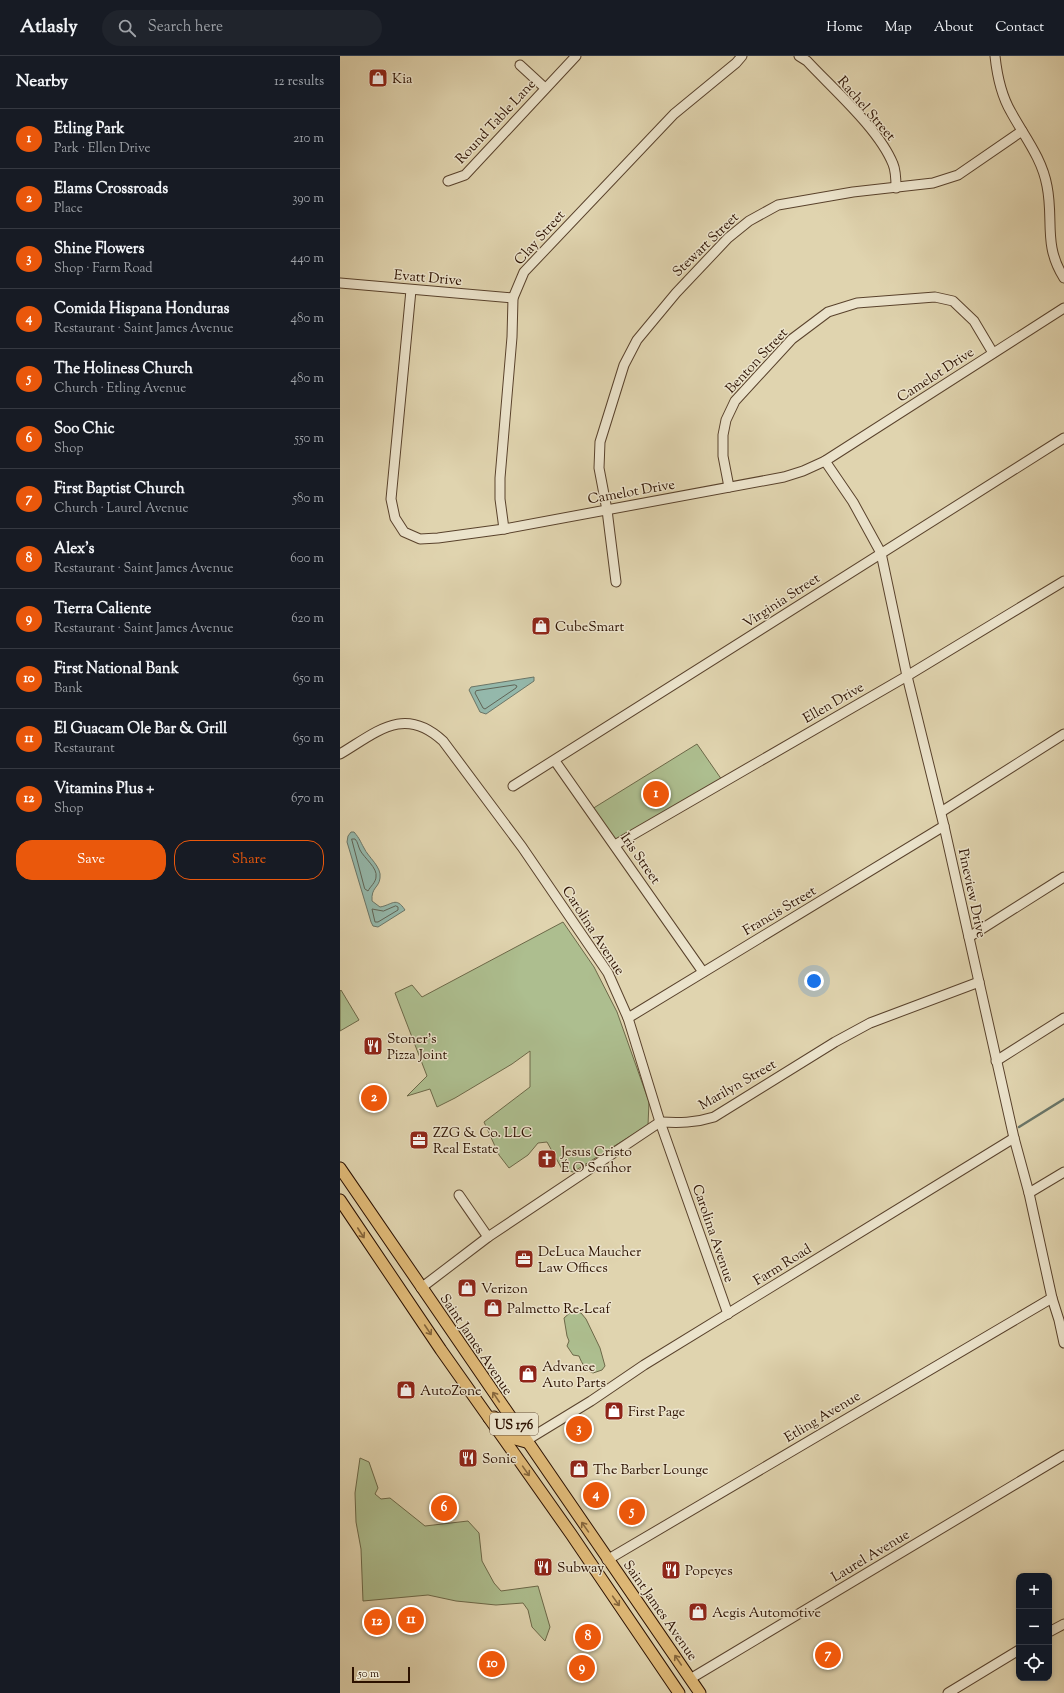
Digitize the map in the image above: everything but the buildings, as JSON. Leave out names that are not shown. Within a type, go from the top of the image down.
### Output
[{"type":"main road","name":"Saint James Avenue","points":[[340,1168],[526,1442],[700,1693]]},
{"type":"main road","name":"US 176","points":[[340,1200],[489,1418],[571,1534],[678,1693]]},
{"type":"main road","points":[[489,1418],[494,1417],[501,1422],[515,1440],[526,1442]]},
{"type":"main road","points":[[571,1534],[590,1550],[599,1560],[607,1560]]},
{"type":"street","name":"Round Table Lane","points":[[448,181],[465,175],[576,56]]},
{"type":"street","name":"Clay Street","points":[[504,529],[500,499],[500,478],[512,337],[513,298],[524,272],[674,114],[736,63],[742,56]]},
{"type":"street","name":"Rachel Street","points":[[799,56],[807,61],[852,109],[886,149],[894,166],[896,188]]},
{"type":"street","points":[[995,56],[997,76],[1007,104],[1040,160],[1047,186],[1052,251],[1058,268],[1064,278]]},
{"type":"street","points":[[520,65],[545,88]]},
{"type":"street","name":"Stewart Street","points":[[616,582],[607,510],[599,468],[600,442],[624,366],[637,340],[676,293],[728,238],[748,221],[778,206],[817,200],[853,192],[933,183],[958,175],[1022,131]]},
{"type":"street","name":"Evatt Drive","points":[[340,283],[513,298]]},
{"type":"street","name":"Camelot Drive","points":[[411,290],[391,498],[394,518],[404,532],[420,539],[504,529],[784,477],[804,471],[825,461],[1064,308]]},
{"type":"street","name":"Benton Street","points":[[729,487],[723,456],[723,435],[726,420],[735,401],[792,339],[828,312],[857,303],[935,297],[953,301],[974,321],[993,353]]},
{"type":"street","name":"Virginia Street","points":[[513,786],[555,761],[881,552],[1064,438]]},
{"type":"street","name":"Pineview Drive","points":[[825,461],[853,502],[881,552],[907,676],[941,812],[1014,1138],[1029,1193],[1052,1298],[1062,1319],[1064,1343]]},
{"type":"street","name":"Ellen Drive","points":[[615,845],[907,676],[1064,581]]},
{"type":"street","name":"Carolina Avenue","points":[[340,754],[386,727],[396,724],[413,723],[420,725],[443,741],[522,847],[608,973],[628,1018],[660,1122],[728,1314]]},
{"type":"street","points":[[941,812],[1064,734]]},
{"type":"street","name":"Iris Street","points":[[555,761],[703,972]]},
{"type":"street","name":"Francis Street","points":[[628,1018],[944,826]]},
{"type":"street","points":[[969,937],[1064,877]]},
{"type":"street","name":"Marilyn Street","points":[[660,1122],[679,1123],[699,1121],[714,1117],[835,1042],[870,1023],[979,982]]},
{"type":"street","points":[[996,1061],[1064,1018]]},
{"type":"street","points":[[421,1288],[488,1237],[660,1122]]},
{"type":"street","name":"Farm Road","points":[[526,1442],[644,1365],[1014,1138]]},
{"type":"street","points":[[1029,1193],[1064,1172]]},
{"type":"street","points":[[459,1195],[488,1237]]},
{"type":"street","name":"Etling Avenue","points":[[607,1560],[1052,1298]]},
{"type":"street","name":"Laurel Avenue","points":[[690,1679],[1064,1454]]},
{"type":"street","points":[[1052,1630],[1064,1624]]},
{"type":"street","points":[[948,1693],[1016,1652]]},
{"type":"green space","points":[[697,744],[722,780],[615,840],[592,809]]},
{"type":"green space","points":[[563,922],[594,967],[617,1012],[649,1102],[648,1125],[573,1172],[562,1169],[547,1142],[538,1143],[528,1155],[509,1168],[499,1155],[484,1122],[530,1087],[530,1051],[512,1064],[437,1107],[430,1089],[407,1096],[427,1076],[395,993],[412,985],[422,997]]},
{"type":"green space","points":[[341,990],[359,1020],[340,1031],[340,991]]},
{"type":"green space","points":[[572,1311],[581,1313],[586,1319],[600,1348],[605,1366],[602,1370],[593,1373],[588,1370],[581,1362],[579,1356],[573,1355],[567,1346],[569,1341],[564,1318]]},
{"type":"green space","points":[[360,1458],[369,1462],[378,1488],[375,1494],[381,1499],[390,1498],[425,1526],[468,1521],[479,1533],[482,1561],[494,1583],[501,1591],[538,1586],[550,1627],[545,1641],[532,1627],[528,1610],[523,1603],[496,1605],[456,1601],[428,1595],[363,1601],[361,1549],[356,1522],[355,1493]]},
{"type":"water","points":[[534,677],[534,681],[486,714],[480,712],[469,690],[471,687]]},
{"type":"water","points":[[351,832],[354,832],[358,836],[379,870],[380,878],[374,890],[372,901],[380,907],[396,902],[399,903],[405,910],[378,927],[373,926],[371,922],[347,842],[348,836]]},
{"type":"waterway","points":[[1019,1127],[1064,1099]]},
{"type":"place","name":"Kia","points":[[378,78]]},
{"type":"place","name":"CubeSmart","points":[[541,626]]},
{"type":"place","name":"Etling Park","points":[[656,794]]},
{"type":"place","name":"Stoner's Pizza Joint","points":[[373,1046]]},
{"type":"place","name":"Elams Crossroads","points":[[374,1098]]},
{"type":"place","name":"ZZG & Co. LLC Real Estate","points":[[419,1140]]},
{"type":"place","name":"Jesus Cristo É O Senhor","points":[[547,1159]]},
{"type":"place","name":"DeLuca Maucher Law Offices","points":[[524,1259]]},
{"type":"place","name":"Verizon","points":[[467,1288]]},
{"type":"place","name":"Palmetto Re-Leaf","points":[[493,1308]]},
{"type":"place","name":"Advance Auto Parts","points":[[528,1374]]},
{"type":"place","name":"AutoZone","points":[[406,1390]]},
{"type":"place","name":"First Page","points":[[614,1411]]},
{"type":"place","name":"Shine Flowers","points":[[579,1429]]},
{"type":"place","name":"Sonic","points":[[468,1458]]},
{"type":"place","name":"The Barber Lounge","points":[[579,1469]]},
{"type":"place","name":"Comida Hispana Honduras","points":[[596,1495]]},
{"type":"place","name":"Soo Chic","points":[[444,1508]]},
{"type":"place","name":"The Holiness Church","points":[[632,1512]]},
{"type":"place","name":"Subway","points":[[543,1567]]},
{"type":"place","name":"Popeyes","points":[[671,1570]]},
{"type":"place","name":"Aegis Automotive","points":[[698,1612]]},
{"type":"place","name":"El Guacam Ole Bar & Grill","points":[[411,1620]]},
{"type":"place","name":"Vitamins Plus +","points":[[377,1622]]},
{"type":"place","name":"Alex's","points":[[588,1637]]},
{"type":"place","name":"First Baptist Church","points":[[828,1655]]},
{"type":"place","name":"First National Bank","points":[[492,1664]]},
{"type":"place","name":"Tierra Caliente","points":[[582,1668]]}]
